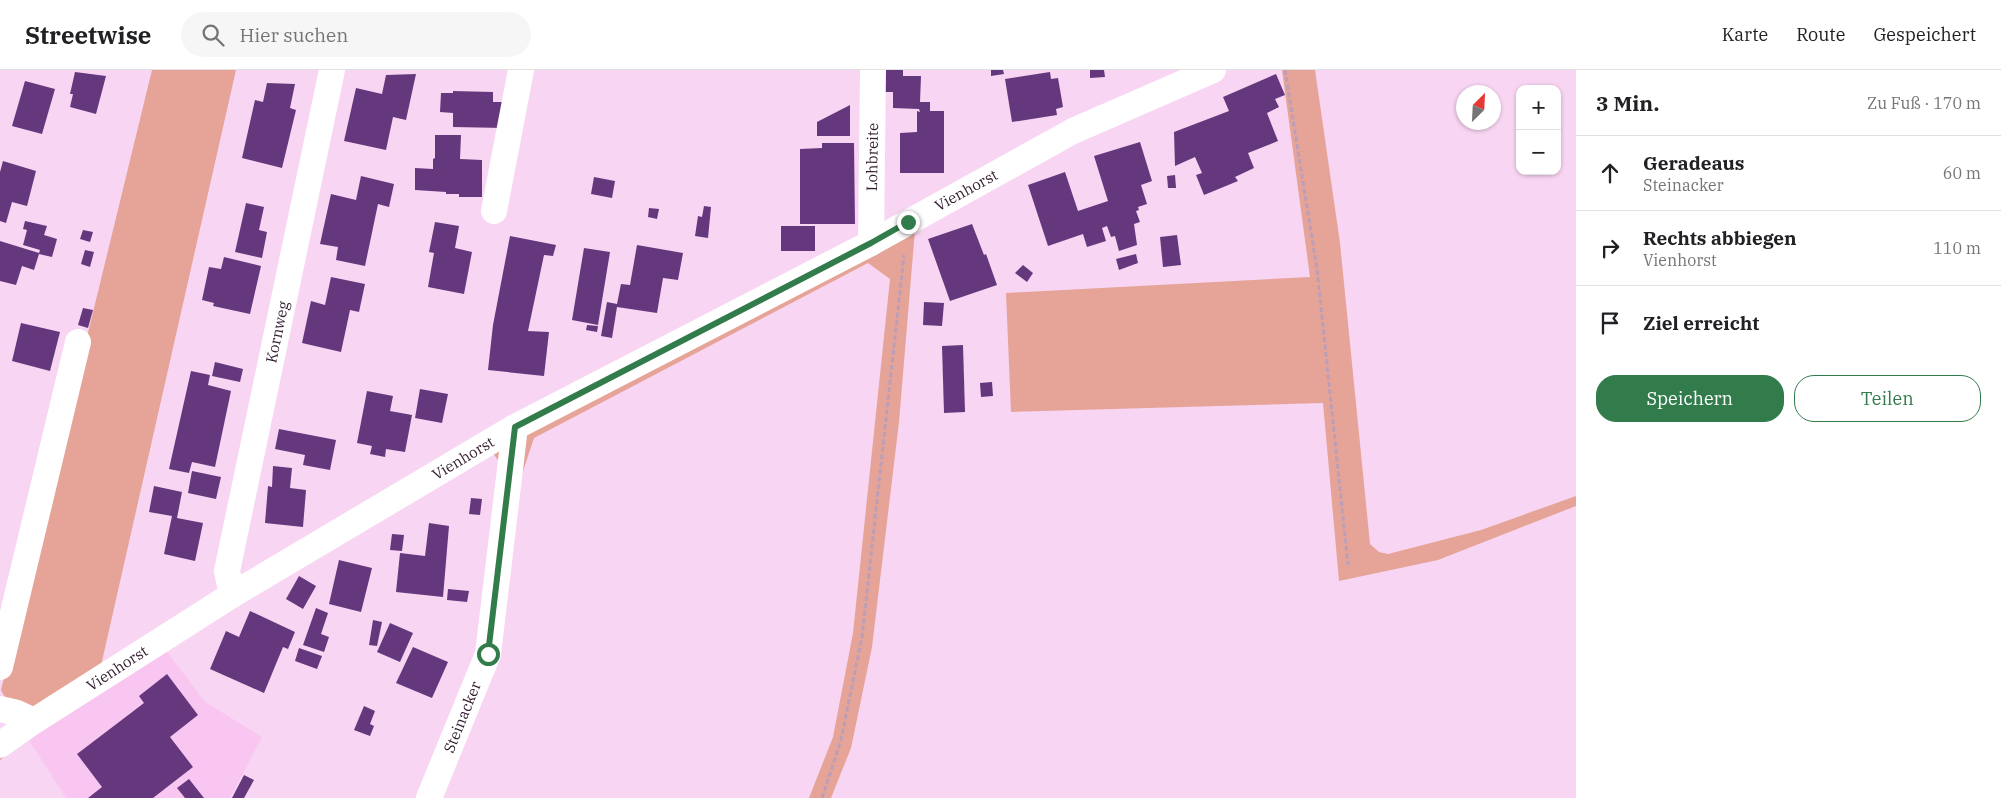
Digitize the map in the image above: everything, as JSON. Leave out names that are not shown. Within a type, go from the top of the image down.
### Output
[{"type":"street","name":"Kornweg","points":[[232,595],[227,571],[332,70]]},
{"type":"street","points":[[494,212],[521,70]]},
{"type":"street","name":"Lohbreite","points":[[871,243],[873,70]]},
{"type":"street","name":"Vienhorst","points":[[0,745],[34,721],[232,595],[515,427],[871,243],[1073,131],[1213,70]]},
{"type":"street","points":[[0,667],[78,342]]},
{"type":"street","name":"Steinacker","points":[[429,798],[488,654],[515,427]]},
{"type":"street","points":[[0,709],[17,713],[34,721]]},
{"type":"path","points":[[1285,70],[1317,269],[1348,565]]},
{"type":"path","points":[[822,798],[841,740],[862,637],[908,222]]},
{"type":"shaded area","points":[[152,70],[236,70],[100,670],[29,740],[0,760],[0,734],[18,722],[1,690]]},
{"type":"shaded area","points":[[1282,70],[1315,70],[1340,243],[1370,544],[1379,552],[1388,554],[1481,530],[1576,496],[1576,506],[1438,560],[1339,581],[1323,403],[1011,412],[1006,293],[1310,277]]},
{"type":"shaded area","points":[[915,230],[899,422],[872,647],[851,748],[831,798],[809,798],[833,737],[853,633],[890,279],[868,263],[534,438],[522,474],[501,464],[492,452]]},
{"type":"shaded area","points":[[156,637],[205,702],[262,737],[230,798],[66,798],[29,740]]},
{"type":"building","points":[[884,70],[903,70],[903,76],[921,76],[920,102],[930,102],[930,111],[944,111],[944,173],[900,173],[900,133],[917,132],[917,111],[920,112],[919,109],[893,108],[893,92],[884,92]]},
{"type":"building","points":[[991,70],[1003,70],[1004,74],[991,76]]},
{"type":"building","points":[[1090,70],[1104,70],[1105,77],[1090,78]]},
{"type":"building","points":[[75,72],[106,76],[96,114],[70,107],[73,94],[70,94]]},
{"type":"building","points":[[1050,72],[1051,79],[1058,78],[1063,107],[1056,109],[1057,115],[1012,122],[1005,79]]},
{"type":"building","points":[[416,74],[406,120],[393,117],[386,150],[344,141],[356,88],[382,94],[386,75]]},
{"type":"building","points":[[1276,74],[1285,95],[1275,99],[1279,107],[1267,113],[1278,141],[1248,153],[1254,168],[1235,177],[1238,181],[1204,195],[1196,175],[1202,173],[1195,157],[1175,166],[1174,132],[1229,111],[1223,97]]},
{"type":"building","points":[[25,81],[55,89],[42,134],[12,126]]},
{"type":"building","points":[[267,83],[295,84],[290,108],[296,110],[282,168],[242,158],[255,100],[263,102]]},
{"type":"building","points":[[453,91],[493,92],[493,102],[504,102],[504,128],[453,127],[453,113],[440,112],[441,93],[453,93]]},
{"type":"building","points":[[850,105],[850,136],[817,136],[817,122]]},
{"type":"building","points":[[435,135],[461,135],[460,159],[482,160],[482,197],[459,197],[459,194],[415,190],[415,168],[433,169]]},
{"type":"building","points":[[1140,142],[1152,181],[1141,185],[1147,204],[1138,207],[1139,210],[1136,211],[1140,222],[1134,224],[1137,245],[1119,251],[1115,236],[1111,237],[1107,226],[1102,228],[1106,241],[1087,247],[1083,234],[1048,246],[1028,185],[1065,172],[1078,211],[1108,201],[1094,156]]},
{"type":"building","points":[[822,143],[854,143],[855,224],[800,224],[800,149],[822,148]]},
{"type":"building","points":[[3,161],[36,171],[27,206],[12,202],[6,223],[0,221],[0,172]]},
{"type":"building","points":[[1175,175],[1176,188],[1168,188],[1167,176]]},
{"type":"building","points":[[361,176],[394,184],[389,207],[378,204],[365,266],[336,260],[338,247],[320,244],[331,194],[356,200]]},
{"type":"building","points":[[594,177],[615,181],[612,198],[591,194]]},
{"type":"building","points":[[246,203],[264,207],[259,230],[267,232],[262,258],[235,252]]},
{"type":"building","points":[[704,206],[711,207],[708,238],[695,236],[698,216],[702,217]]},
{"type":"building","points":[[649,208],[659,209],[657,219],[648,217]]},
{"type":"building","points":[[25,221],[47,226],[44,235],[57,239],[52,257],[39,254],[34,270],[22,266],[16,285],[0,281],[0,241],[39,253],[40,250],[23,245],[27,230],[23,229]]},
{"type":"building","points":[[435,222],[459,226],[455,248],[472,252],[464,294],[428,287],[434,253],[429,252]]},
{"type":"building","points":[[972,224],[984,255],[986,254],[997,285],[950,301],[928,239]]},
{"type":"building","points":[[781,226],[815,226],[815,251],[781,251]]},
{"type":"building","points":[[83,230],[93,232],[90,242],[80,239]]},
{"type":"building","points":[[1177,235],[1181,265],[1163,267],[1160,237]]},
{"type":"building","points":[[510,236],[556,245],[553,256],[544,255],[528,331],[549,332],[544,376],[488,370],[493,325]]},
{"type":"building","points":[[637,245],[683,253],[678,280],[663,278],[657,313],[617,307],[612,338],[601,336],[607,302],[617,304],[621,284],[630,285]]},
{"type":"building","points":[[584,248],[610,252],[598,325],[572,320]]},
{"type":"building","points":[[85,250],[94,252],[90,267],[81,264]]},
{"type":"building","points":[[1136,254],[1138,263],[1119,270],[1116,259]]},
{"type":"building","points":[[224,257],[261,266],[250,314],[213,306],[214,303],[202,300],[209,267],[221,269]]},
{"type":"building","points":[[1023,265],[1033,273],[1027,282],[1015,273]]},
{"type":"building","points":[[331,277],[365,284],[359,312],[350,310],[341,352],[302,343],[311,301],[325,305]]},
{"type":"building","points":[[924,302],[944,303],[942,326],[923,325]]},
{"type":"building","points":[[83,308],[93,310],[88,328],[78,325]]},
{"type":"building","points":[[21,323],[60,332],[50,371],[12,361]]},
{"type":"building","points":[[587,325],[598,326],[597,332],[586,330]]},
{"type":"building","points":[[963,345],[965,412],[944,413],[942,346]]},
{"type":"building","points":[[215,362],[243,369],[240,382],[212,376]]},
{"type":"building","points":[[191,371],[210,375],[208,385],[231,391],[215,467],[192,462],[189,473],[169,469]]},
{"type":"building","points":[[992,382],[993,396],[981,397],[980,383]]},
{"type":"building","points":[[420,389],[448,394],[442,423],[415,418]]},
{"type":"building","points":[[367,391],[393,396],[390,411],[412,415],[405,452],[386,449],[385,457],[370,454],[372,446],[357,443]]},
{"type":"building","points":[[279,429],[336,440],[330,470],[303,465],[305,455],[275,449]]},
{"type":"building","points":[[273,466],[292,468],[290,488],[306,490],[303,527],[265,523],[268,486],[272,487]]},
{"type":"building","points":[[192,471],[221,477],[216,499],[188,493]]},
{"type":"building","points":[[154,486],[182,492],[177,518],[203,523],[195,561],[164,554],[172,516],[149,512]]},
{"type":"building","points":[[471,498],[482,499],[480,515],[469,514]]},
{"type":"building","points":[[429,523],[449,526],[443,597],[396,592],[400,553],[425,556]]},
{"type":"building","points":[[392,534],[404,535],[402,551],[390,550]]},
{"type":"building","points":[[339,560],[372,568],[361,612],[329,604]]},
{"type":"building","points":[[299,576],[316,586],[303,609],[286,599]]},
{"type":"building","points":[[448,589],[469,591],[467,602],[447,600]]},
{"type":"building","points":[[316,608],[328,613],[321,634],[329,637],[324,652],[303,645]]},
{"type":"building","points":[[250,611],[295,632],[288,649],[283,647],[264,693],[210,669],[226,631],[239,637]]},
{"type":"building","points":[[373,620],[382,622],[377,646],[369,645]]},
{"type":"building","points":[[390,623],[413,633],[400,662],[377,652]]},
{"type":"building","points":[[413,647],[448,662],[432,698],[396,683]]},
{"type":"building","points":[[299,648],[322,656],[317,669],[295,661]]},
{"type":"building","points":[[167,674],[198,715],[170,737],[193,767],[153,798],[88,798],[102,787],[77,754],[144,703],[139,696]]},
{"type":"building","points":[[364,706],[375,711],[370,724],[374,726],[370,736],[354,730]]},
{"type":"building","points":[[244,775],[254,780],[244,798],[232,798]]},
{"type":"building","points":[[189,779],[204,798],[185,798],[177,788]]},
{"type":"route","points":[[488,654],[515,427],[871,243],[908,222]]}]
